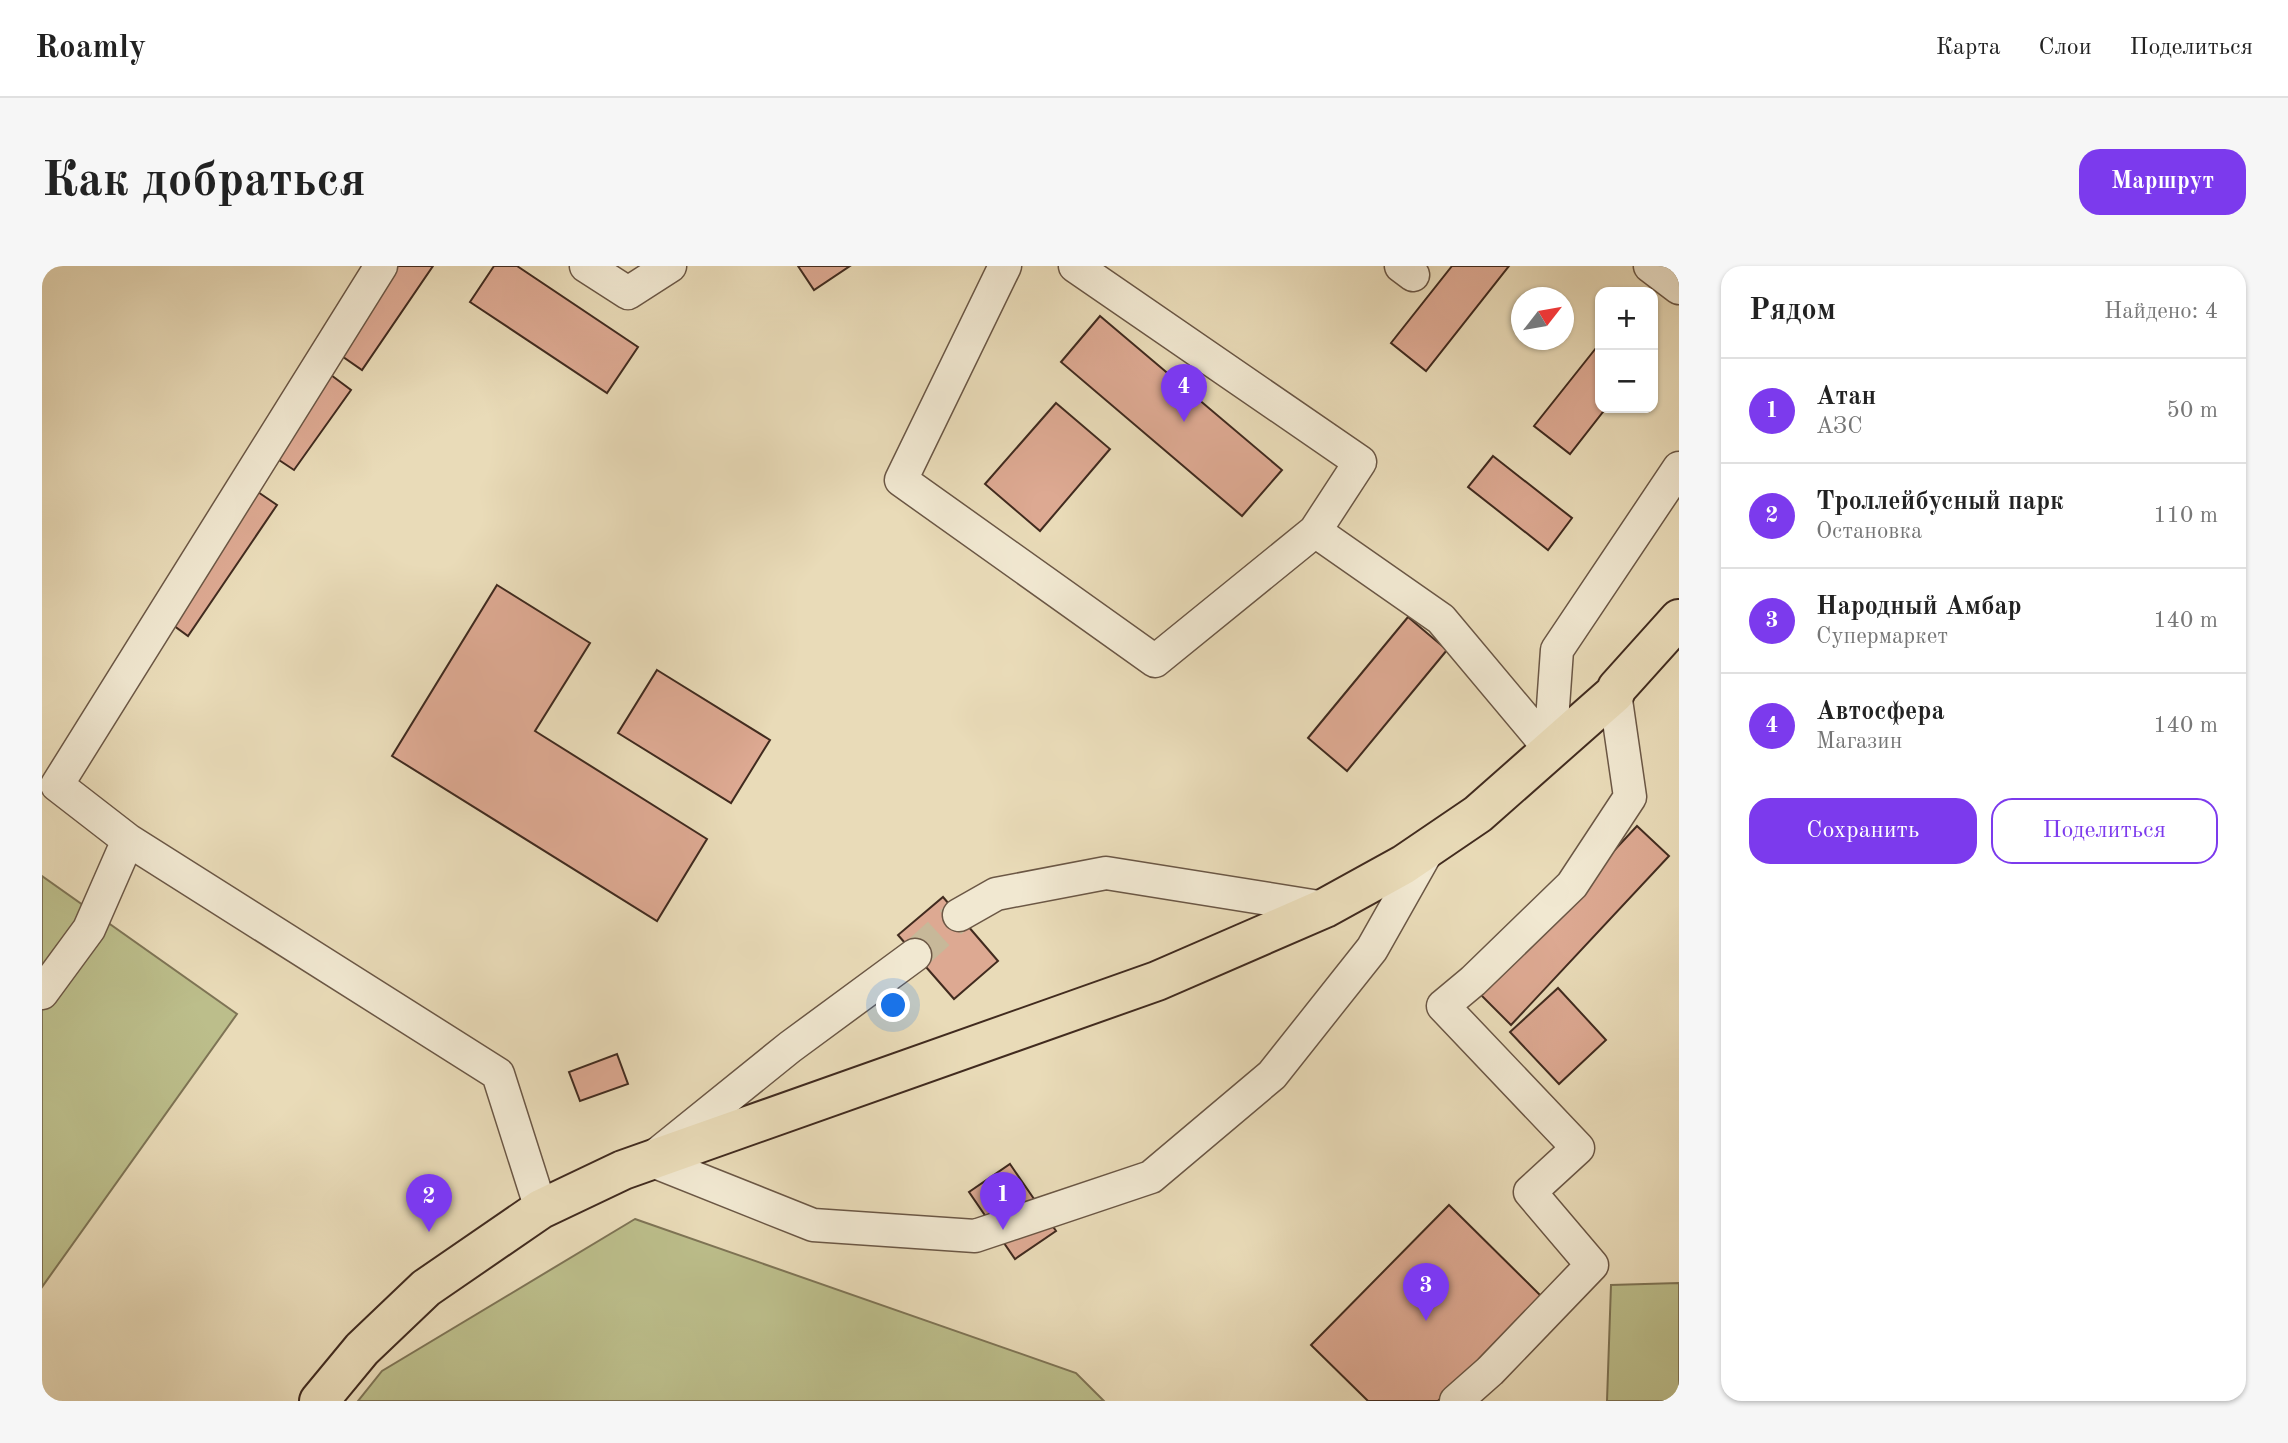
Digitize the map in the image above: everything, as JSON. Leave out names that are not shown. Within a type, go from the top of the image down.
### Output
[{"type":"highway","points":[[319,1401],[362,1349],[426,1288],[541,1209],[650,1160],[1157,981],[1325,908],[1403,865],[1478,814],[1615,693],[1679,619]]},
{"type":"street","points":[[382,266],[57,785],[128,839],[498,1074],[541,1209]]},
{"type":"street","points":[[586,266],[628,293],[670,266]]},
{"type":"street","points":[[1005,266],[901,480],[1155,661],[1315,531],[1360,463],[1075,266]]},
{"type":"street","points":[[1650,266],[1679,288]]},
{"type":"street","points":[[1550,749],[1557,650],[1679,468]]},
{"type":"street","points":[[1315,531],[1441,619],[1550,749]]},
{"type":"street","points":[[1455,1401],[1490,1371],[1592,1265],[1530,1192],[1578,1147],[1443,1006],[1473,981],[1572,886],[1630,797],[1615,693]]},
{"type":"street","points":[[42,993],[89,929],[128,839]]},
{"type":"street","points":[[915,955],[790,1047],[650,1160],[813,1225],[975,1236],[1151,1177],[1272,1075],[1372,949],[1429,847]]},
{"type":"street","points":[[959,915],[996,894],[1106,873],[1325,908]]},
{"type":"green space","points":[[42,876],[237,1014],[42,1287]]},
{"type":"green space","points":[[635,1219],[1076,1373],[1104,1401],[358,1401],[382,1371]]},
{"type":"green space","points":[[1679,1283],[1679,1401],[1607,1401],[1611,1285]]},
{"type":"building","points":[[395,266],[433,266],[362,370],[336,352]]},
{"type":"building","points":[[494,266],[517,266],[638,347],[607,393],[470,302]]},
{"type":"building","points":[[798,266],[850,266],[814,290]]},
{"type":"building","points":[[1452,266],[1509,266],[1426,371],[1391,343]]},
{"type":"building","points":[[1100,316],[1282,470],[1242,516],[1061,362]]},
{"type":"building","points":[[1595,349],[1595,413],[1602,413],[1570,454],[1534,426]]},
{"type":"building","points":[[331,375],[351,390],[294,470],[273,456]]},
{"type":"building","points":[[1056,403],[1110,449],[1040,531],[985,484]]},
{"type":"building","points":[[1493,456],[1572,518],[1548,550],[1468,487]]},
{"type":"building","points":[[255,490],[277,505],[188,636],[166,620]]},
{"type":"building","points":[[497,585],[590,643],[535,731],[707,839],[657,921],[392,756]]},
{"type":"building","points":[[1408,617],[1447,650],[1347,771],[1308,738]]},
{"type":"building","points":[[657,670],[770,740],[731,803],[618,733]]},
{"type":"building","points":[[1637,826],[1669,856],[1511,1025],[1480,994]]},
{"type":"building","points":[[943,897],[998,961],[954,999],[898,935]]},
{"type":"building","points":[[1558,988],[1606,1040],[1559,1084],[1510,1032]]},
{"type":"building","points":[[617,1054],[628,1084],[580,1101],[569,1072]]},
{"type":"building","points":[[1010,1164],[1056,1231],[1015,1259],[969,1192]]},
{"type":"building","points":[[1449,1205],[1541,1296],[1438,1401],[1368,1401],[1311,1345]]},
{"type":"tunnel","points":[[915,955],[959,915]]},
{"type":"place","name":"Автосфера","points":[[1184,422]]},
{"type":"place","name":"Атан","points":[[1003,1230]]},
{"type":"place","name":"Троллейбусный парк","points":[[429,1232]]},
{"type":"place","name":"Народный Амбар","points":[[1426,1321]]}]
